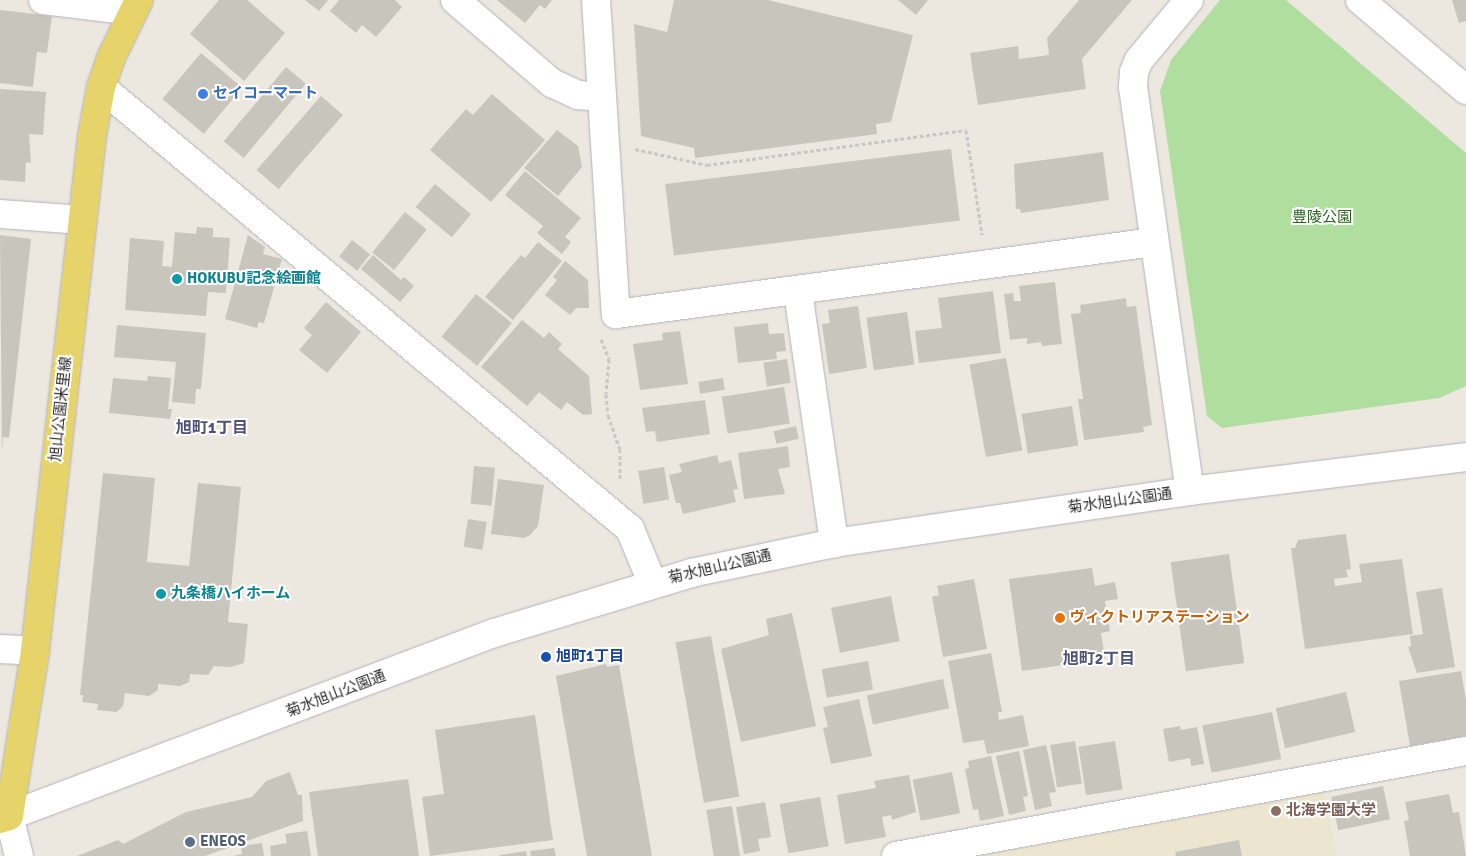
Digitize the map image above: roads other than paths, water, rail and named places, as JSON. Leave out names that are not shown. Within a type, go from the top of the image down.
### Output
[{"type":"main road","name":"旭山公園米里線","points":[[4,818],[35,651],[82,220],[101,87],[135,6]]},
{"type":"street","points":[[44,0],[135,6]]},
{"type":"street","points":[[455,0],[552,83],[578,95],[602,97]]},
{"type":"street","points":[[596,0],[616,314],[798,292],[1154,242]]},
{"type":"street","points":[[1189,0],[1139,60],[1134,72],[1154,242],[1190,491]]},
{"type":"street","points":[[1360,0],[1384,11],[1466,90]]},
{"type":"street","points":[[101,87],[602,506],[634,535],[652,582]]},
{"type":"street","points":[[0,214],[82,220]]},
{"type":"street","points":[[798,292],[834,543]]},
{"type":"street","name":"菊水旭山公園通","points":[[4,818],[494,633],[652,582],[834,543],[1190,491],[1466,457]]},
{"type":"street","points":[[0,649],[35,651]]},
{"type":"street","points":[[896,856],[1466,752]]},
{"type":"street","points":[[0,848],[4,818]]},
{"type":"street","points":[[4,818],[17,856]]},
{"type":"place","name":"セイコーマート","points":[[203,94]]},
{"type":"place","name":"HOKUBU記念絵画館","points":[[177,279]]},
{"type":"place","name":"九条橋ハイホーム","points":[[161,594]]},
{"type":"place","name":"ヴィクトリアステーション","points":[[1060,618]]},
{"type":"place","name":"旭町1丁目","points":[[546,657]]},
{"type":"place","name":"北海学園大学","points":[[1276,811]]},
{"type":"place","name":"ENEOS","points":[[190,842]]},
{"type":"district","name":"旭町1丁目","points":[[212,428]]},
{"type":"district","name":"旭町2丁目","points":[[1099,659]]},
{"type":"park label","name":"豊陵公園","points":[[1322,218]]}]
